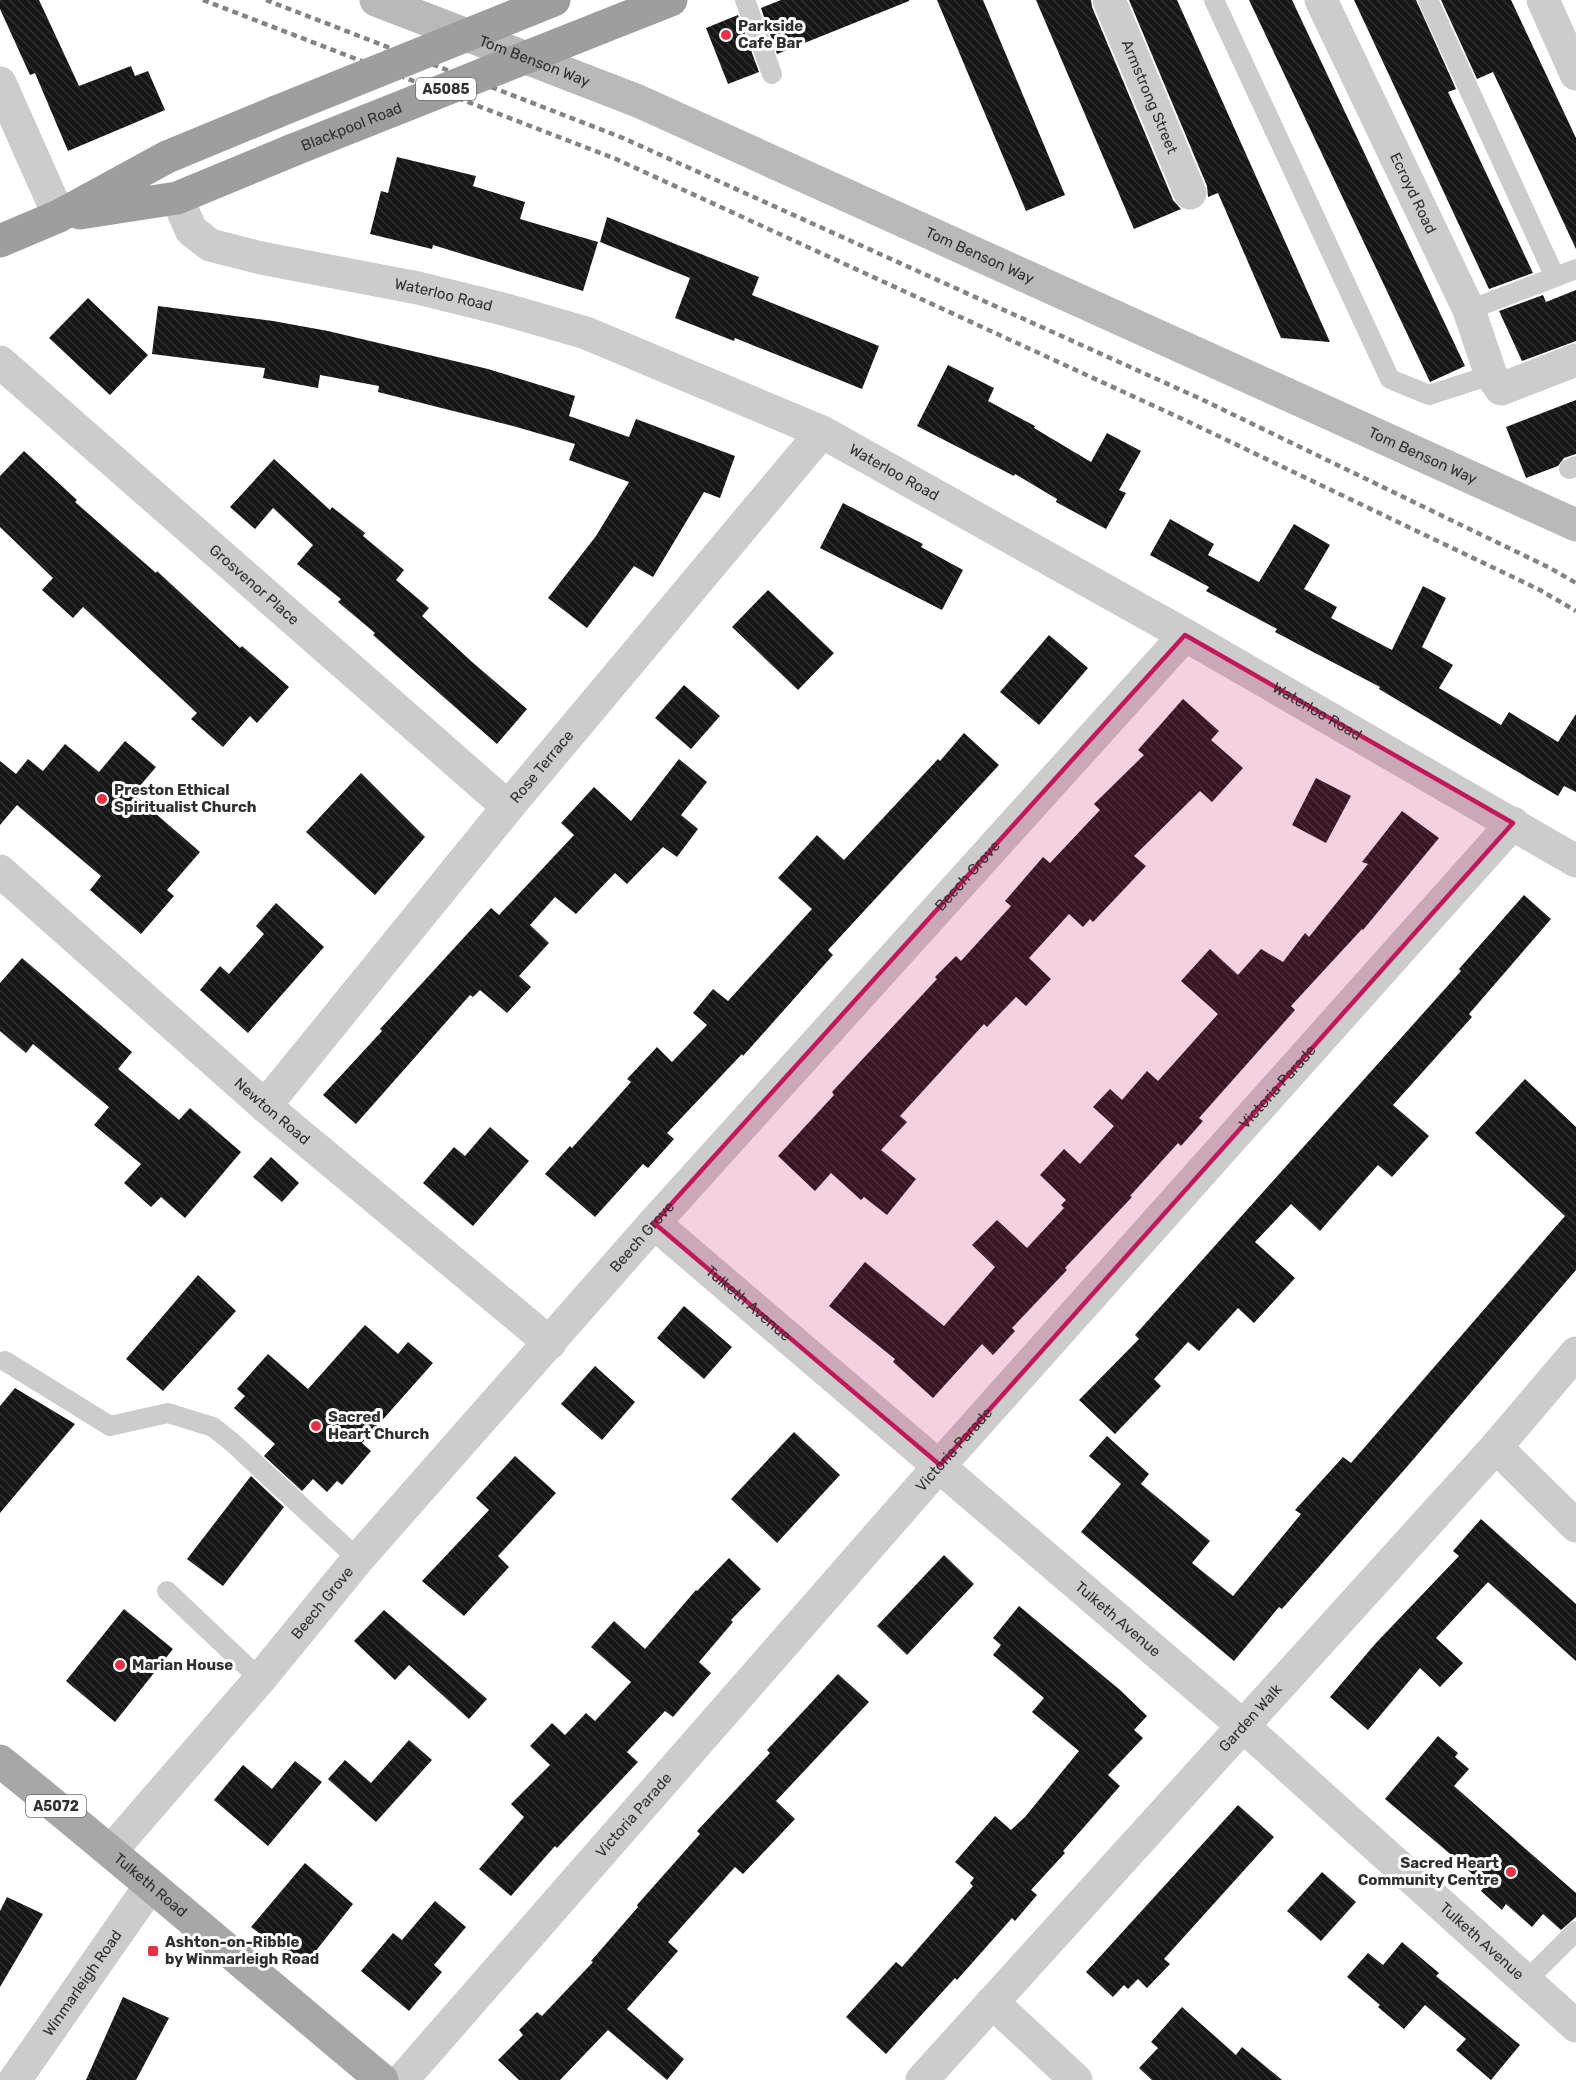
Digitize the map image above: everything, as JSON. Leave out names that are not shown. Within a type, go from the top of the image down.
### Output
[{"type":"highway","name":"Blackpool Road","points":[[0,241],[59,216],[167,157],[554,0]]},
{"type":"highway","name":"Blackpool Road","points":[[59,216],[177,198],[671,0]]},
{"type":"main road","name":"Tom Benson Way","points":[[376,0],[638,101],[1576,525]]},
{"type":"main road","name":"Tulketh Road","points":[[0,1761],[111,1851],[382,2080]]},
{"type":"street","name":"Armstrong Street","points":[[1109,0],[1190,193]]},
{"type":"street","name":"Ecroyd Road","points":[[1321,0],[1469,310],[1496,382]]},
{"type":"street","points":[[1544,0],[1576,74]]},
{"type":"street","points":[[0,83],[59,216]]},
{"type":"street","name":"Waterloo Road","points":[[177,198],[191,230],[210,244],[261,258],[418,288],[586,333],[822,432],[1185,634],[1576,861]]},
{"type":"street","points":[[1496,382],[1576,360]]},
{"type":"street","name":"Grosvenor Place","points":[[0,362],[508,807]]},
{"type":"street","name":"Rose Terrace","points":[[265,1106],[508,807],[822,432]]},
{"type":"street","name":"Beech Grove","points":[[111,1851],[260,1679],[358,1559],[654,1223],[1185,634]]},
{"type":"street","name":"Victoria Parade","points":[[402,2080],[940,1466],[1513,823]]},
{"type":"street","name":"Newton Road","points":[[0,871],[265,1106],[550,1343]]},
{"type":"street","name":"Tulketh Avenue","points":[[654,1223],[1243,1726],[1576,2026]]},
{"type":"street","name":"Garden Walk","points":[[922,2080],[1496,1448],[1576,1353]]},
{"type":"street","points":[[1496,1448],[1576,1526]]},
{"type":"street","name":"Winmarleigh Road","points":[[15,2080],[150,1886]]},
{"type":"street","points":[[992,2002],[1076,2080]]},
{"type":"lane","points":[[745,0],[772,74]]},
{"type":"lane","points":[[1214,0],[1390,379],[1429,395],[1496,382]]},
{"type":"lane","points":[[1428,0],[1555,277]]},
{"type":"lane","points":[[1469,310],[1576,269]]},
{"type":"lane","points":[[4,1361],[110,1426],[168,1413],[213,1427],[358,1559]]},
{"type":"lane","points":[[167,1591],[260,1679]]},
{"type":"lane","points":[[1527,1980],[1576,1931]]},
{"type":"highlighted area","points":[[1185,635],[1513,823],[940,1465],[654,1223]]},
{"type":"building","points":[[0,0],[39,0],[79,86],[131,66],[135,76],[148,71],[165,110],[68,151],[35,73],[30,75],[0,9]]},
{"type":"building","points":[[781,0],[909,1],[777,54],[761,8]]},
{"type":"building","points":[[937,0],[983,0],[1065,195],[1026,211]]},
{"type":"building","points":[[1036,0],[1091,0],[1173,200],[1181,209],[1134,229]]},
{"type":"building","points":[[1129,0],[1177,0],[1330,342],[1281,338],[1218,193],[1208,197],[1207,186]]},
{"type":"building","points":[[1249,0],[1292,0],[1465,366],[1430,382]]},
{"type":"building","points":[[1354,0],[1416,0],[1456,89],[1448,92],[1533,273],[1489,289]]},
{"type":"building","points":[[1441,0],[1511,0],[1576,138],[1576,249],[1493,72],[1477,79]]},
{"type":"building","points":[[738,15],[759,72],[728,84],[706,28]]},
{"type":"building","points":[[397,157],[476,176],[473,186],[525,202],[520,219],[598,242],[583,291],[433,245],[432,249],[370,234],[381,191],[388,193]]},
{"type":"building","points":[[607,217],[759,277],[752,295],[879,346],[862,389],[735,338],[734,341],[675,318],[690,278],[600,242]]},
{"type":"building","points":[[1576,290],[1576,341],[1522,361],[1499,311],[1543,295],[1546,302]]},
{"type":"building","points":[[88,298],[148,355],[110,395],[49,338]]},
{"type":"building","points":[[158,306],[273,321],[328,331],[488,369],[575,396],[569,416],[629,437],[636,419],[735,456],[720,498],[704,492],[653,577],[634,566],[587,628],[548,598],[596,536],[629,482],[569,460],[575,444],[378,392],[379,386],[320,375],[318,388],[263,378],[265,368],[152,354]]},
{"type":"building","points":[[948,365],[994,388],[988,401],[1035,426],[1034,428],[1091,462],[1107,433],[1141,451],[1119,490],[1126,493],[1106,529],[1056,502],[1057,499],[1015,474],[1014,476],[917,426]]},
{"type":"building","points":[[1576,400],[1576,454],[1564,458],[1558,466],[1526,478],[1506,427]]},
{"type":"building","points":[[24,451],[77,500],[75,502],[156,573],[157,571],[240,648],[242,646],[289,687],[257,723],[250,716],[223,747],[191,719],[197,713],[83,607],[73,618],[42,590],[53,578],[0,527],[0,476]]},
{"type":"building","points":[[274,459],[330,510],[332,507],[365,533],[363,536],[404,570],[396,580],[429,608],[422,616],[527,709],[497,744],[373,635],[375,633],[338,602],[341,599],[297,564],[313,545],[273,508],[255,529],[230,507]]},
{"type":"building","points":[[843,503],[923,544],[921,547],[963,570],[942,610],[820,548]]},
{"type":"building","points":[[1170,519],[1214,544],[1208,555],[1259,582],[1294,524],[1330,545],[1304,589],[1337,607],[1331,618],[1392,650],[1423,586],[1446,598],[1422,647],[1453,665],[1439,688],[1501,725],[1509,712],[1558,742],[1576,714],[1576,792],[1564,786],[1558,796],[1379,689],[1380,687],[1275,632],[1277,629],[1206,591],[1209,587],[1150,555]]},
{"type":"building","points":[[768,590],[834,653],[798,690],[732,627]]},
{"type":"building","points":[[1049,635],[1088,668],[1039,725],[1000,692]]},
{"type":"building","points":[[684,685],[720,716],[691,749],[655,718]]},
{"type":"building","points":[[1183,699],[1219,731],[1211,740],[1243,768],[1212,802],[1200,791],[1134,856],[1146,866],[1093,922],[1090,919],[1083,927],[1069,914],[1029,958],[1051,979],[1026,1006],[1016,997],[987,1027],[984,1024],[900,1116],[907,1122],[881,1150],[916,1179],[887,1215],[864,1197],[861,1200],[831,1173],[815,1191],[778,1156],[834,1095],[832,1092],[937,979],[935,977],[956,956],[961,961],[1011,906],[1005,901],[1043,857],[1050,863],[1100,810],[1094,804],[1144,755],[1138,750]]},
{"type":"building","points":[[964,733],[999,765],[828,950],[833,955],[743,1056],[742,1054],[667,1133],[674,1139],[648,1168],[643,1164],[595,1217],[545,1174],[570,1146],[572,1148],[631,1082],[627,1079],[657,1047],[672,1062],[707,1025],[693,1013],[713,989],[728,1001],[812,909],[778,878],[817,835],[844,860]]},
{"type":"building","points":[[125,741],[156,767],[133,794],[200,852],[167,890],[174,896],[141,934],[90,890],[101,876],[17,805],[0,825],[0,761],[16,774],[28,759],[43,771],[65,744],[99,772]]},
{"type":"building","points":[[679,759],[707,782],[681,815],[698,829],[677,857],[663,847],[627,884],[615,873],[576,914],[555,897],[530,925],[549,943],[519,976],[531,987],[507,1013],[480,990],[473,997],[470,995],[356,1124],[323,1095],[491,908],[499,915],[574,835],[561,823],[594,787],[631,821]]},
{"type":"building","points":[[361,773],[425,837],[375,895],[306,832]]},
{"type":"building","points":[[1316,778],[1351,796],[1326,843],[1292,825]]},
{"type":"building","points":[[1402,811],[1439,838],[1363,930],[1291,1006],[1295,1010],[1199,1118],[1203,1121],[1181,1146],[1178,1143],[1130,1196],[1132,1197],[1065,1268],[1067,1270],[1012,1328],[1015,1331],[993,1355],[982,1344],[933,1398],[893,1362],[895,1359],[829,1306],[865,1262],[944,1326],[995,1267],[972,1245],[997,1220],[1027,1248],[1064,1208],[1061,1205],[1066,1200],[1040,1175],[1064,1149],[1080,1164],[1114,1126],[1093,1107],[1110,1089],[1122,1100],[1147,1071],[1158,1081],[1218,1014],[1181,981],[1210,949],[1238,975],[1261,949],[1283,962],[1305,933],[1309,937],[1368,864],[1362,862]]},
{"type":"building","points":[[1524,895],[1551,919],[1469,1014],[1472,1017],[1393,1105],[1429,1136],[1392,1177],[1378,1165],[1320,1231],[1291,1204],[1255,1242],[1295,1278],[1254,1323],[1238,1308],[1199,1351],[1188,1342],[1154,1379],[1161,1386],[1115,1434],[1079,1400],[1139,1339],[1135,1335],[1461,971],[1459,969]]},
{"type":"building","points":[[276,903],[324,947],[248,1033],[200,990],[220,966],[229,974],[264,934],[256,926]]},
{"type":"building","points":[[22,958],[132,1052],[118,1069],[179,1120],[190,1108],[241,1152],[185,1218],[161,1197],[151,1207],[124,1183],[141,1164],[94,1125],[109,1107],[33,1044],[26,1053],[0,1031],[0,983]]},
{"type":"building","points":[[1525,1079],[1576,1127],[1576,1270],[1405,1469],[1282,1609],[1279,1607],[1234,1661],[1081,1532],[1121,1484],[1089,1456],[1107,1436],[1149,1474],[1141,1484],[1210,1541],[1192,1563],[1233,1596],[1301,1514],[1295,1510],[1343,1457],[1351,1463],[1565,1216],[1475,1133]]},
{"type":"building","points":[[490,1127],[529,1161],[473,1226],[423,1183],[454,1147],[465,1156]]},
{"type":"building","points":[[271,1157],[299,1183],[282,1202],[253,1177]]},
{"type":"building","points":[[198,1275],[236,1311],[163,1391],[126,1359]]},
{"type":"building","points":[[684,1306],[732,1347],[704,1379],[657,1338]]},
{"type":"building","name":"Sacred Heart Church","points":[[365,1325],[398,1354],[408,1342],[433,1363],[362,1443],[371,1451],[342,1485],[337,1481],[327,1492],[313,1479],[302,1491],[264,1456],[275,1444],[234,1408],[245,1396],[237,1389],[268,1354],[308,1389]]},
{"type":"building","points":[[595,1366],[635,1402],[602,1440],[561,1404]]},
{"type":"building","points":[[15,1388],[75,1424],[0,1513],[0,1406]]},
{"type":"building","points":[[794,1432],[840,1475],[777,1543],[731,1499]]},
{"type":"building","points":[[515,1456],[556,1493],[498,1556],[509,1567],[464,1616],[422,1581],[489,1510],[476,1498]]},
{"type":"building","points":[[251,1476],[284,1507],[223,1586],[187,1559]]},
{"type":"building","points":[[1481,1519],[1576,1604],[1576,1661],[1488,1582],[1436,1638],[1463,1663],[1440,1687],[1420,1668],[1368,1730],[1330,1697],[1375,1644],[1459,1556],[1453,1551]]},
{"type":"building","points":[[944,1555],[974,1584],[907,1655],[877,1626]]},
{"type":"building","points":[[729,1558],[761,1589],[731,1620],[733,1622],[699,1662],[711,1673],[673,1717],[665,1711],[627,1752],[638,1762],[557,1848],[555,1846],[511,1896],[479,1869],[524,1817],[511,1804],[550,1765],[530,1746],[552,1723],[565,1735],[586,1713],[595,1721],[631,1682],[591,1647],[614,1621],[645,1649],[696,1590]]},
{"type":"building","points":[[1019,1606],[1120,1690],[1147,1716],[1134,1730],[1143,1738],[1108,1775],[1120,1786],[1031,1890],[1037,1895],[1015,1921],[1012,1918],[957,1980],[955,1978],[886,2054],[846,2017],[896,1962],[902,1967],[973,1886],[970,1883],[974,1878],[955,1862],[995,1816],[1011,1830],[1025,1817],[1079,1751],[1032,1712],[1044,1698],[993,1655],[1001,1645],[993,1638]]},
{"type":"building","name":"Marian House","points":[[124,1609],[173,1649],[115,1722],[66,1681]]},
{"type":"building","points":[[384,1610],[487,1699],[469,1719],[409,1665],[395,1680],[354,1641]]},
{"type":"building","points":[[838,1674],[869,1702],[776,1801],[795,1819],[743,1874],[735,1867],[668,1942],[678,1951],[627,2009],[684,2059],[667,2080],[608,2030],[560,2080],[519,2080],[498,2060],[523,2035],[519,2030],[537,2012],[542,2016],[593,1962],[591,1961],[638,1907],[637,1905],[700,1834],[697,1831],[770,1753],[767,1750]]},
{"type":"building","points":[[1438,1736],[1458,1753],[1455,1757],[1469,1769],[1454,1786],[1576,1893],[1576,1917],[1561,1930],[1543,1914],[1532,1927],[1506,1904],[1502,1910],[1481,1891],[1485,1886],[1385,1799]]},
{"type":"building","points":[[409,1740],[432,1760],[376,1822],[328,1779],[345,1760],[371,1783]]},
{"type":"building","points":[[295,1761],[322,1782],[268,1846],[214,1800],[243,1765],[272,1789]]},
{"type":"building","points":[[1238,1805],[1274,1837],[1164,1959],[1170,1964],[1147,1988],[1138,1979],[1128,1989],[1124,1985],[1113,1997],[1086,1972]]},
{"type":"building","points":[[305,1863],[353,1904],[303,1967],[251,1927]]},
{"type":"building","points":[[1322,1872],[1356,1902],[1321,1941],[1287,1911]]},
{"type":"building","points":[[7,1897],[43,1914],[0,1987],[0,1911]]},
{"type":"building","points":[[435,1901],[466,1927],[434,1965],[442,1972],[409,2011],[361,1971],[393,1933],[402,1940]]},
{"type":"building","points":[[1402,1942],[1439,1973],[1436,1976],[1520,2045],[1491,2080],[1456,2050],[1466,2039],[1425,2005],[1404,2029],[1347,1977],[1368,1953],[1383,1965]]},
{"type":"building","points":[[123,1997],[169,2018],[136,2080],[86,2080]]},
{"type":"building","points":[[1182,2007],[1236,2055],[1242,2047],[1282,2080],[1152,2080],[1139,2068],[1158,2048],[1151,2042]]},
{"type":"railway","points":[[203,0],[616,159],[1189,422],[1540,590],[1576,611]]},
{"type":"railway","points":[[266,0],[623,138],[1201,399],[1550,568],[1576,583]]},
{"type":"place","name":"Parkside Cafe Bar","points":[[726,35]]},
{"type":"place","name":"Preston Ethical Spiritualist Church","points":[[102,799]]},
{"type":"place","name":"Sacred Heart Church","points":[[316,1426]]},
{"type":"place","name":"Marian House","points":[[120,1665]]},
{"type":"place","name":"Sacred Heart Community Centre","points":[[1511,1872]]},
{"type":"place","name":"Ashton-on-Ribble by Winmarleigh Road","points":[[153,1951]]}]
